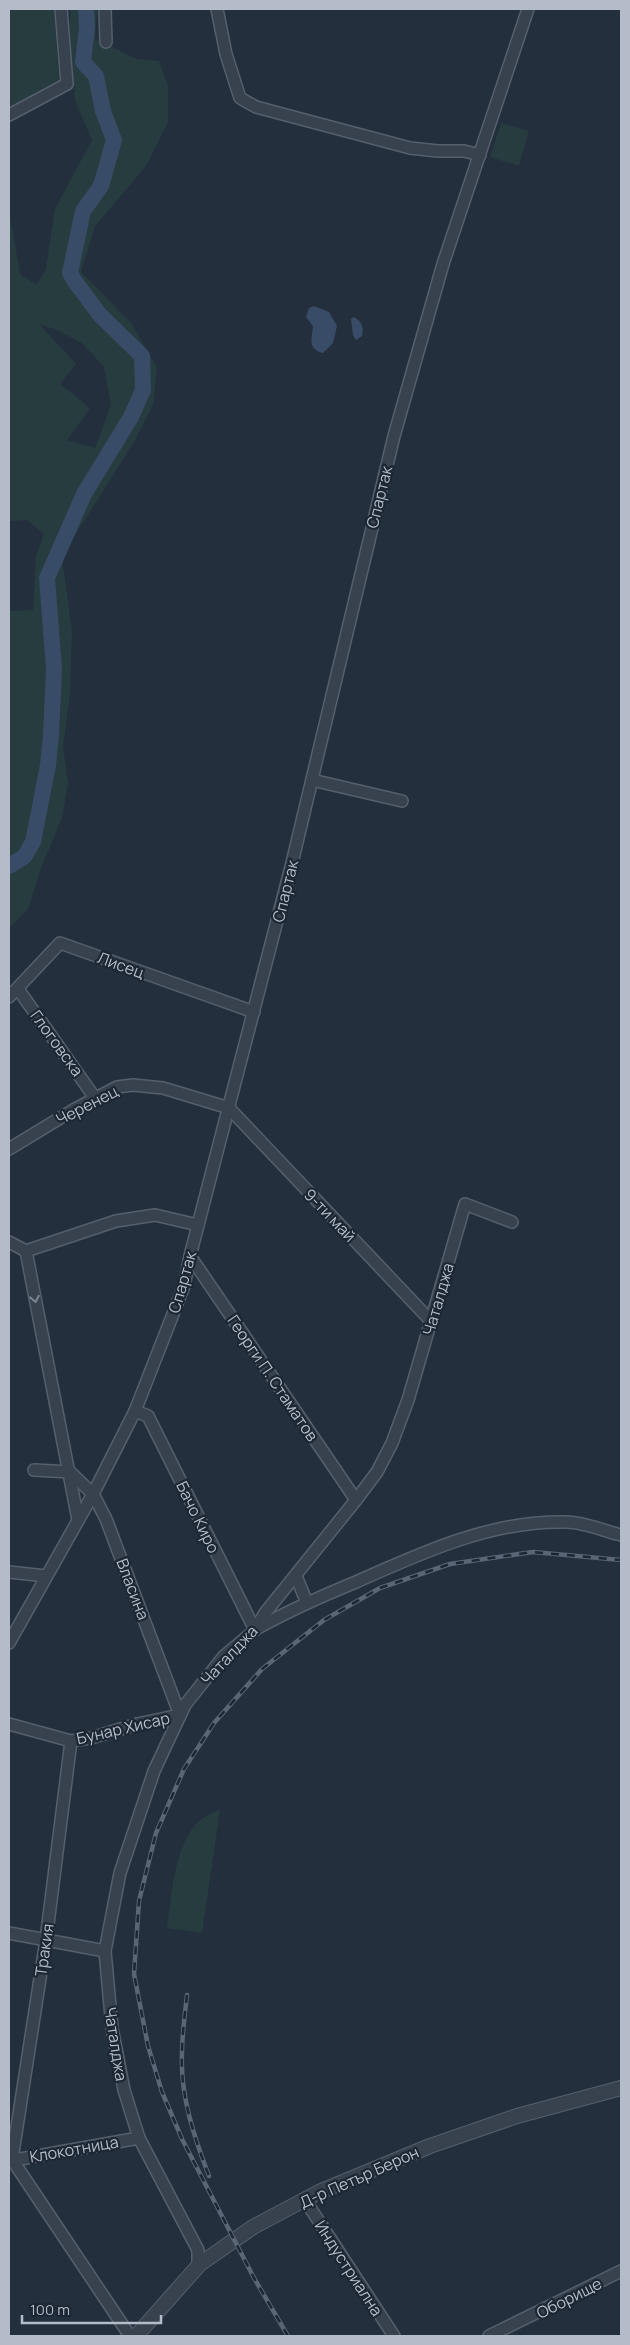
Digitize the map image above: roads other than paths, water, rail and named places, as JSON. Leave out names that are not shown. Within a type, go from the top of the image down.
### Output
[{"type":"street","points":[[9,115],[67,84],[61,9]]},
{"type":"street","points":[[105,9],[106,42]]},
{"type":"street","points":[[216,9],[226,54],[240,98],[256,107],[410,148],[464,151],[480,155]]},
{"type":"street","name":"Спартак","points":[[9,1643],[93,1494],[135,1411],[184,1286],[190,1256],[312,780],[394,436],[443,264],[528,9]]},
{"type":"street","points":[[312,780],[402,801]]},
{"type":"street","name":"Лисец","points":[[9,997],[60,943],[254,1012]]},
{"type":"street","name":"Глоговска","points":[[18,989],[95,1098]]},
{"type":"street","name":"Черенец","points":[[9,1150],[95,1098],[117,1087],[133,1085],[163,1088],[228,1108]]},
{"type":"street","name":"9-ти май","points":[[228,1108],[431,1321]]},
{"type":"street","name":"Чаталджа","points":[[198,2266],[198,2250],[139,2138],[124,2090],[112,2028],[106,1950],[120,1873],[154,1771],[184,1705],[224,1656],[255,1630],[266,1613],[377,1472],[392,1444],[408,1400],[465,1204],[512,1222]]},
{"type":"street","points":[[9,1242],[26,1251],[116,1221],[155,1215],[198,1225]]},
{"type":"street","points":[[26,1251],[78,1520]]},
{"type":"street","name":"Георги П. Стаматов","points":[[190,1256],[356,1500]]},
{"type":"street","name":"Бачо Киро","points":[[135,1411],[148,1416],[255,1630]]},
{"type":"street","points":[[34,1470],[70,1472]]},
{"type":"street","name":"Власина","points":[[70,1472],[93,1494],[106,1519],[180,1715]]},
{"type":"street","points":[[255,1630],[307,1603],[409,1558],[474,1535],[534,1523],[568,1522],[621,1535]]},
{"type":"street","points":[[9,1572],[46,1576]]},
{"type":"street","points":[[296,1576],[307,1603]]},
{"type":"street","name":"Бунар Хисар","points":[[9,1724],[71,1741],[91,1738],[137,1724],[180,1715]]},
{"type":"street","name":"Тракия","points":[[10,2158],[46,1940],[71,1741]]},
{"type":"street","points":[[9,1933],[106,1950]]},
{"type":"street","name":"Д-р Петър Берон","points":[[136,2336],[198,2266],[253,2227],[305,2200],[430,2146],[520,2115],[621,2088]]},
{"type":"street","name":"Клокотница","points":[[10,2158],[139,2138]]},
{"type":"street","points":[[10,2158],[130,2336]]},
{"type":"street","name":"Индустриална","points":[[305,2200],[394,2336]]},
{"type":"street","name":"Оборище","points":[[489,2336],[621,2271]]},
{"type":"water","points":[[314,306],[329,312],[337,326],[333,343],[323,353],[313,346],[313,326],[306,317],[309,308]]},
{"type":"water","points":[[354,317],[361,323],[363,330],[362,336],[356,340],[353,335],[351,319]]},
{"type":"waterway","points":[[9,866],[24,857],[33,842],[48,765],[54,669],[47,578],[84,494],[131,417],[143,390],[142,356],[100,315],[70,273],[83,211],[101,186],[114,140],[103,111],[96,76],[83,62],[87,28],[86,9]]},
{"type":"railway","points":[[288,2336],[254,2278],[182,2139],[162,2092],[148,2046],[134,1974],[139,1901],[156,1833],[184,1769],[214,1723],[262,1669],[324,1620],[380,1588],[450,1564],[533,1552],[621,1560]]},
{"type":"railway","points":[[187,1995],[182,2046],[183,2084],[193,2131],[209,2176]]}]
